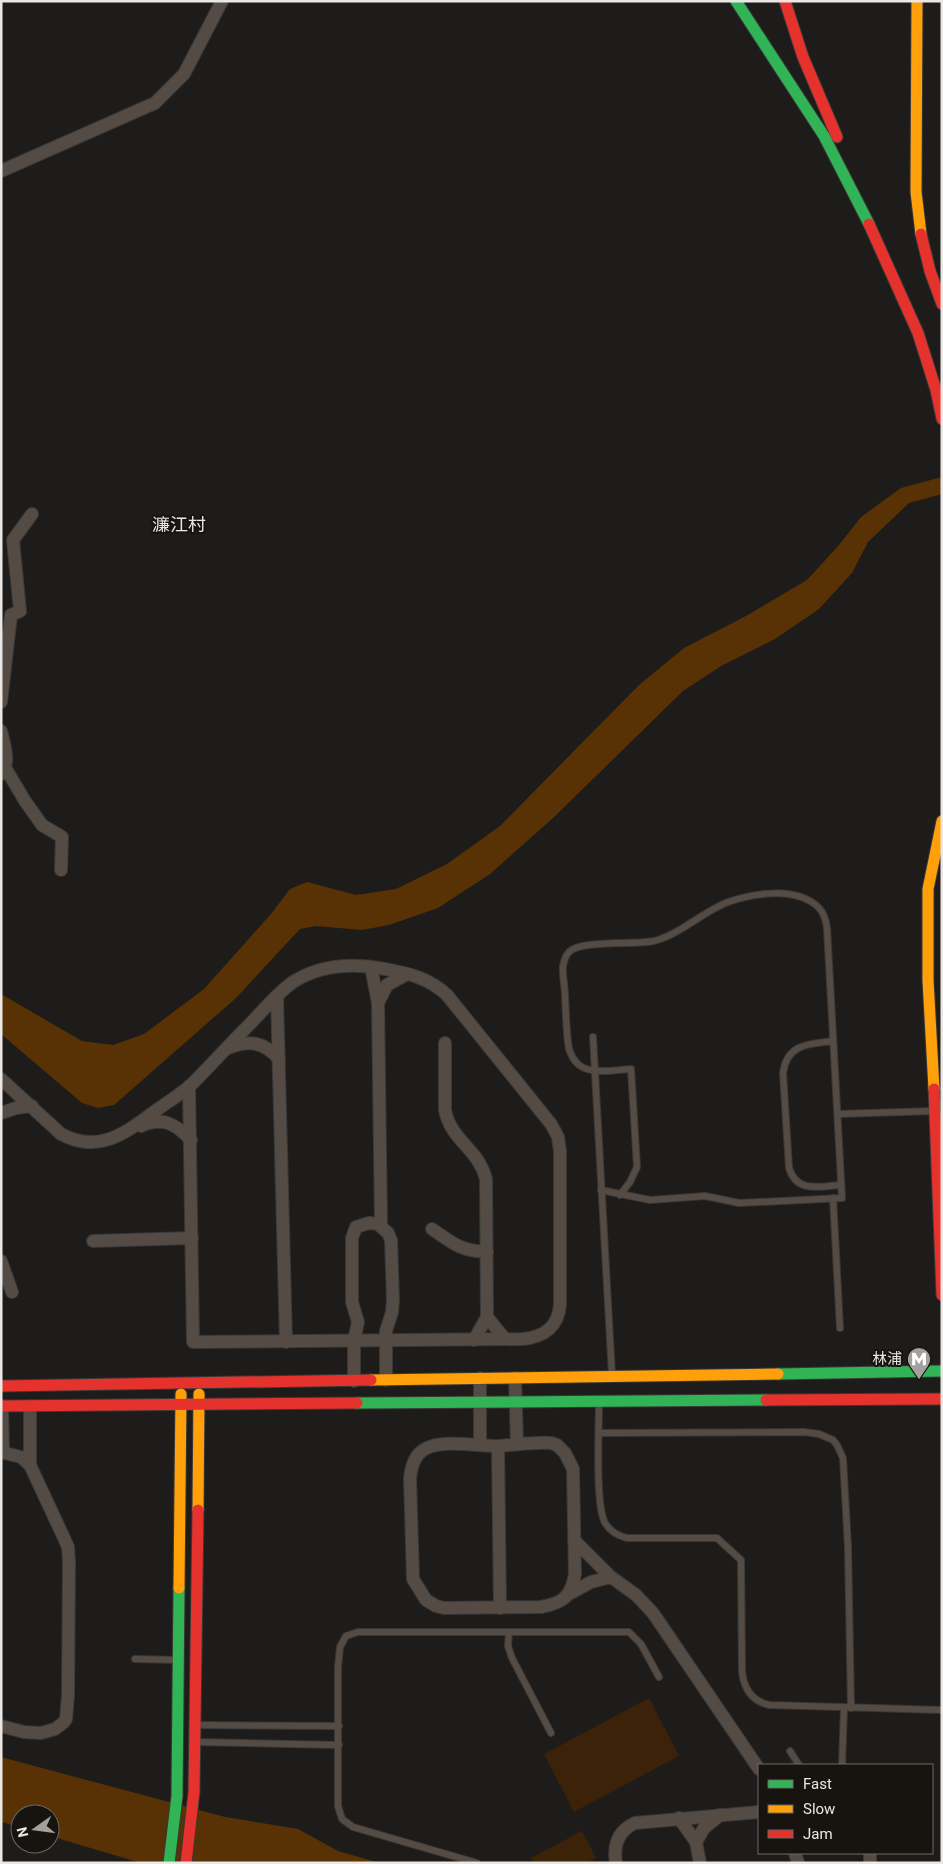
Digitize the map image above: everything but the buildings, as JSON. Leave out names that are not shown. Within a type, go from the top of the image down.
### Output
[{"type":"main road","points":[[736,1],[824,136],[863,211],[918,333],[936,390],[942,420]]},
{"type":"main road","points":[[785,1],[803,57],[842,148],[863,211]]},
{"type":"main road","points":[[917,1],[916,192],[921,233],[930,270],[942,304]]},
{"type":"main road","points":[[942,821],[928,889],[928,980],[936,1111],[942,1295]]},
{"type":"main road","points":[[1,1386],[942,1371]]},
{"type":"main road","points":[[169,1863],[177,1796],[180,1660],[181,1384]]},
{"type":"main road","points":[[186,1863],[194,1801],[199,1384]]},
{"type":"main road","points":[[2,1406],[942,1399]]},
{"type":"street","points":[[1,171],[155,103],[184,74],[222,1]]},
{"type":"street","points":[[1,702],[11,614],[20,611],[13,540],[32,514]]},
{"type":"street","points":[[1,731],[6,750],[3,771],[42,825],[62,837],[61,870]]},
{"type":"street","points":[[127,1132],[189,1086],[276,997],[293,983],[321,970],[342,965],[371,967],[415,975],[432,983],[447,995],[551,1124],[558,1137],[560,1160],[560,1312],[554,1325],[542,1334],[530,1338],[194,1342],[189,1086]]},
{"type":"street","points":[[371,967],[378,1003],[381,1225]]},
{"type":"street","points":[[378,1003],[387,985],[407,974]]},
{"type":"street","points":[[276,997],[286,1342]]},
{"type":"street","points":[[445,1043],[445,1110],[447,1119],[454,1134],[477,1158],[484,1172],[487,1187],[487,1317],[474,1340]]},
{"type":"street","points":[[226,1048],[243,1044],[262,1044],[268,1047],[279,1059]]},
{"type":"street","points":[[1,1079],[61,1134],[71,1139],[90,1142],[103,1141],[115,1138],[146,1123],[163,1120],[178,1127],[191,1140]]},
{"type":"street","points":[[1,1113],[16,1108],[32,1106]]},
{"type":"street","points":[[354,1381],[354,1341],[358,1322],[352,1302],[352,1238],[356,1227],[368,1223],[381,1225],[388,1233],[392,1248],[393,1307],[386,1331],[386,1380]]},
{"type":"street","points":[[432,1229],[458,1247],[475,1252],[487,1252]]},
{"type":"street","points":[[93,1241],[192,1238]]},
{"type":"street","points":[[1,1261],[12,1292]]},
{"type":"street","points":[[487,1317],[505,1339]]},
{"type":"street","points":[[480,1378],[480,1445]]},
{"type":"street","points":[[515,1378],[517,1444]]},
{"type":"street","points":[[1,1726],[24,1732],[41,1733],[60,1726],[64,1723],[68,1713],[69,1554],[64,1538],[30,1465],[21,1457],[2,1452],[2,1406]]},
{"type":"street","points":[[30,1406],[30,1465]]},
{"type":"street","points":[[551,1443],[561,1448],[572,1463],[574,1476],[574,1574],[572,1589],[563,1600],[550,1605],[500,1608],[444,1608],[436,1606],[422,1594],[415,1584],[412,1573],[410,1479],[416,1458],[426,1448],[433,1446],[498,1446],[517,1444],[551,1443]]},
{"type":"street","points":[[498,1446],[500,1608]]},
{"type":"street","points":[[574,1540],[610,1577],[636,1595],[653,1613],[758,1768]]},
{"type":"street","points":[[569,1594],[591,1582],[610,1577]]},
{"type":"street","points":[[616,1863],[615,1844],[630,1825],[678,1818],[758,1812]]},
{"type":"street","points":[[696,1842],[704,1828],[720,1815]]},
{"type":"street","points":[[678,1818],[696,1842],[700,1863]]},
{"type":"lane","points":[[601,1190],[620,1195],[650,1200],[714,1197],[739,1203],[842,1198],[834,1041],[825,918],[820,909],[800,897],[782,894],[764,895],[728,902],[672,934],[655,941],[634,944],[579,946],[568,953],[563,966],[570,1050],[573,1059],[585,1069],[595,1071],[630,1069],[637,1167],[630,1182],[620,1195]]},
{"type":"lane","points":[[593,1037],[612,1376]]},
{"type":"lane","points":[[834,1041],[799,1047],[787,1059],[783,1073],[791,1175],[796,1182],[804,1186],[842,1185]]},
{"type":"lane","points":[[838,1114],[936,1111]]},
{"type":"lane","points":[[833,1198],[840,1328]]},
{"type":"lane","points":[[599,1402],[601,1506],[605,1522],[614,1533],[627,1538],[717,1538],[741,1560],[742,1672],[743,1682],[750,1695],[769,1705],[942,1710]]},
{"type":"lane","points":[[599,1433],[804,1432],[826,1436],[837,1445],[843,1458],[848,1547],[847,1708],[842,1764]]},
{"type":"lane","points":[[477,1863],[354,1827],[345,1823],[339,1813],[339,1656],[340,1647],[346,1636],[358,1632],[629,1632],[641,1644],[659,1677]]},
{"type":"lane","points":[[509,1632],[508,1646],[512,1658],[551,1733]]},
{"type":"lane","points":[[135,1660],[180,1660]]},
{"type":"lane","points":[[196,1725],[339,1726]]},
{"type":"lane","points":[[195,1742],[339,1745]]},
{"type":"lane","points":[[790,1752],[798,1764]]},
{"type":"shaded area","points":[[942,477],[942,494],[909,503],[868,542],[852,573],[819,609],[775,639],[721,666],[683,691],[552,819],[490,874],[438,908],[389,925],[362,930],[316,926],[300,929],[236,998],[114,1105],[98,1108],[82,1103],[1,1034],[1,994],[82,1041],[113,1045],[144,1034],[204,989],[271,914],[290,889],[307,882],[356,895],[396,889],[447,864],[500,826],[639,685],[684,648],[746,616],[807,580],[839,545],[861,517],[901,488]]},
{"type":"shaded area","points":[[649,1698],[679,1756],[574,1812],[544,1754]]},
{"type":"shaded area","points":[[1,1757],[225,1817],[298,1829],[338,1851],[380,1863],[141,1863],[60,1839],[60,1804],[10,1804],[10,1824],[1,1822]]},
{"type":"shaded area","points":[[582,1831],[596,1858],[586,1863],[534,1863],[531,1858]]},
{"type":"traffic: fast","points":[[736,1],[824,136],[869,224]]},
{"type":"traffic: fast","points":[[778,1374],[942,1371]]},
{"type":"traffic: fast","points":[[357,1403],[766,1400]]},
{"type":"traffic: fast","points":[[169,1863],[177,1796],[179,1588]]},
{"type":"traffic: slow","points":[[917,1],[916,192],[921,234]]},
{"type":"traffic: slow","points":[[934,1089],[928,980],[928,889],[942,821]]},
{"type":"traffic: slow","points":[[371,1380],[778,1374]]},
{"type":"traffic: slow","points":[[179,1588],[181,1394]]},
{"type":"traffic: slow","points":[[198,1510],[199,1394]]},
{"type":"traffic: jam","points":[[785,1],[803,57],[837,137]]},
{"type":"traffic: jam","points":[[869,224],[918,333],[936,390],[942,419]]},
{"type":"traffic: jam","points":[[921,234],[930,271],[942,304]]},
{"type":"traffic: jam","points":[[934,1089],[942,1295]]},
{"type":"traffic: jam","points":[[1,1386],[371,1380]]},
{"type":"traffic: jam","points":[[766,1400],[942,1399]]},
{"type":"traffic: jam","points":[[1,1406],[357,1403]]},
{"type":"traffic: jam","points":[[186,1863],[194,1792],[198,1510]]},
{"type":"place","name":"林浦","points":[[919,1380]]},
{"type":"district","name":"濂江村","points":[[179,524]]}]
